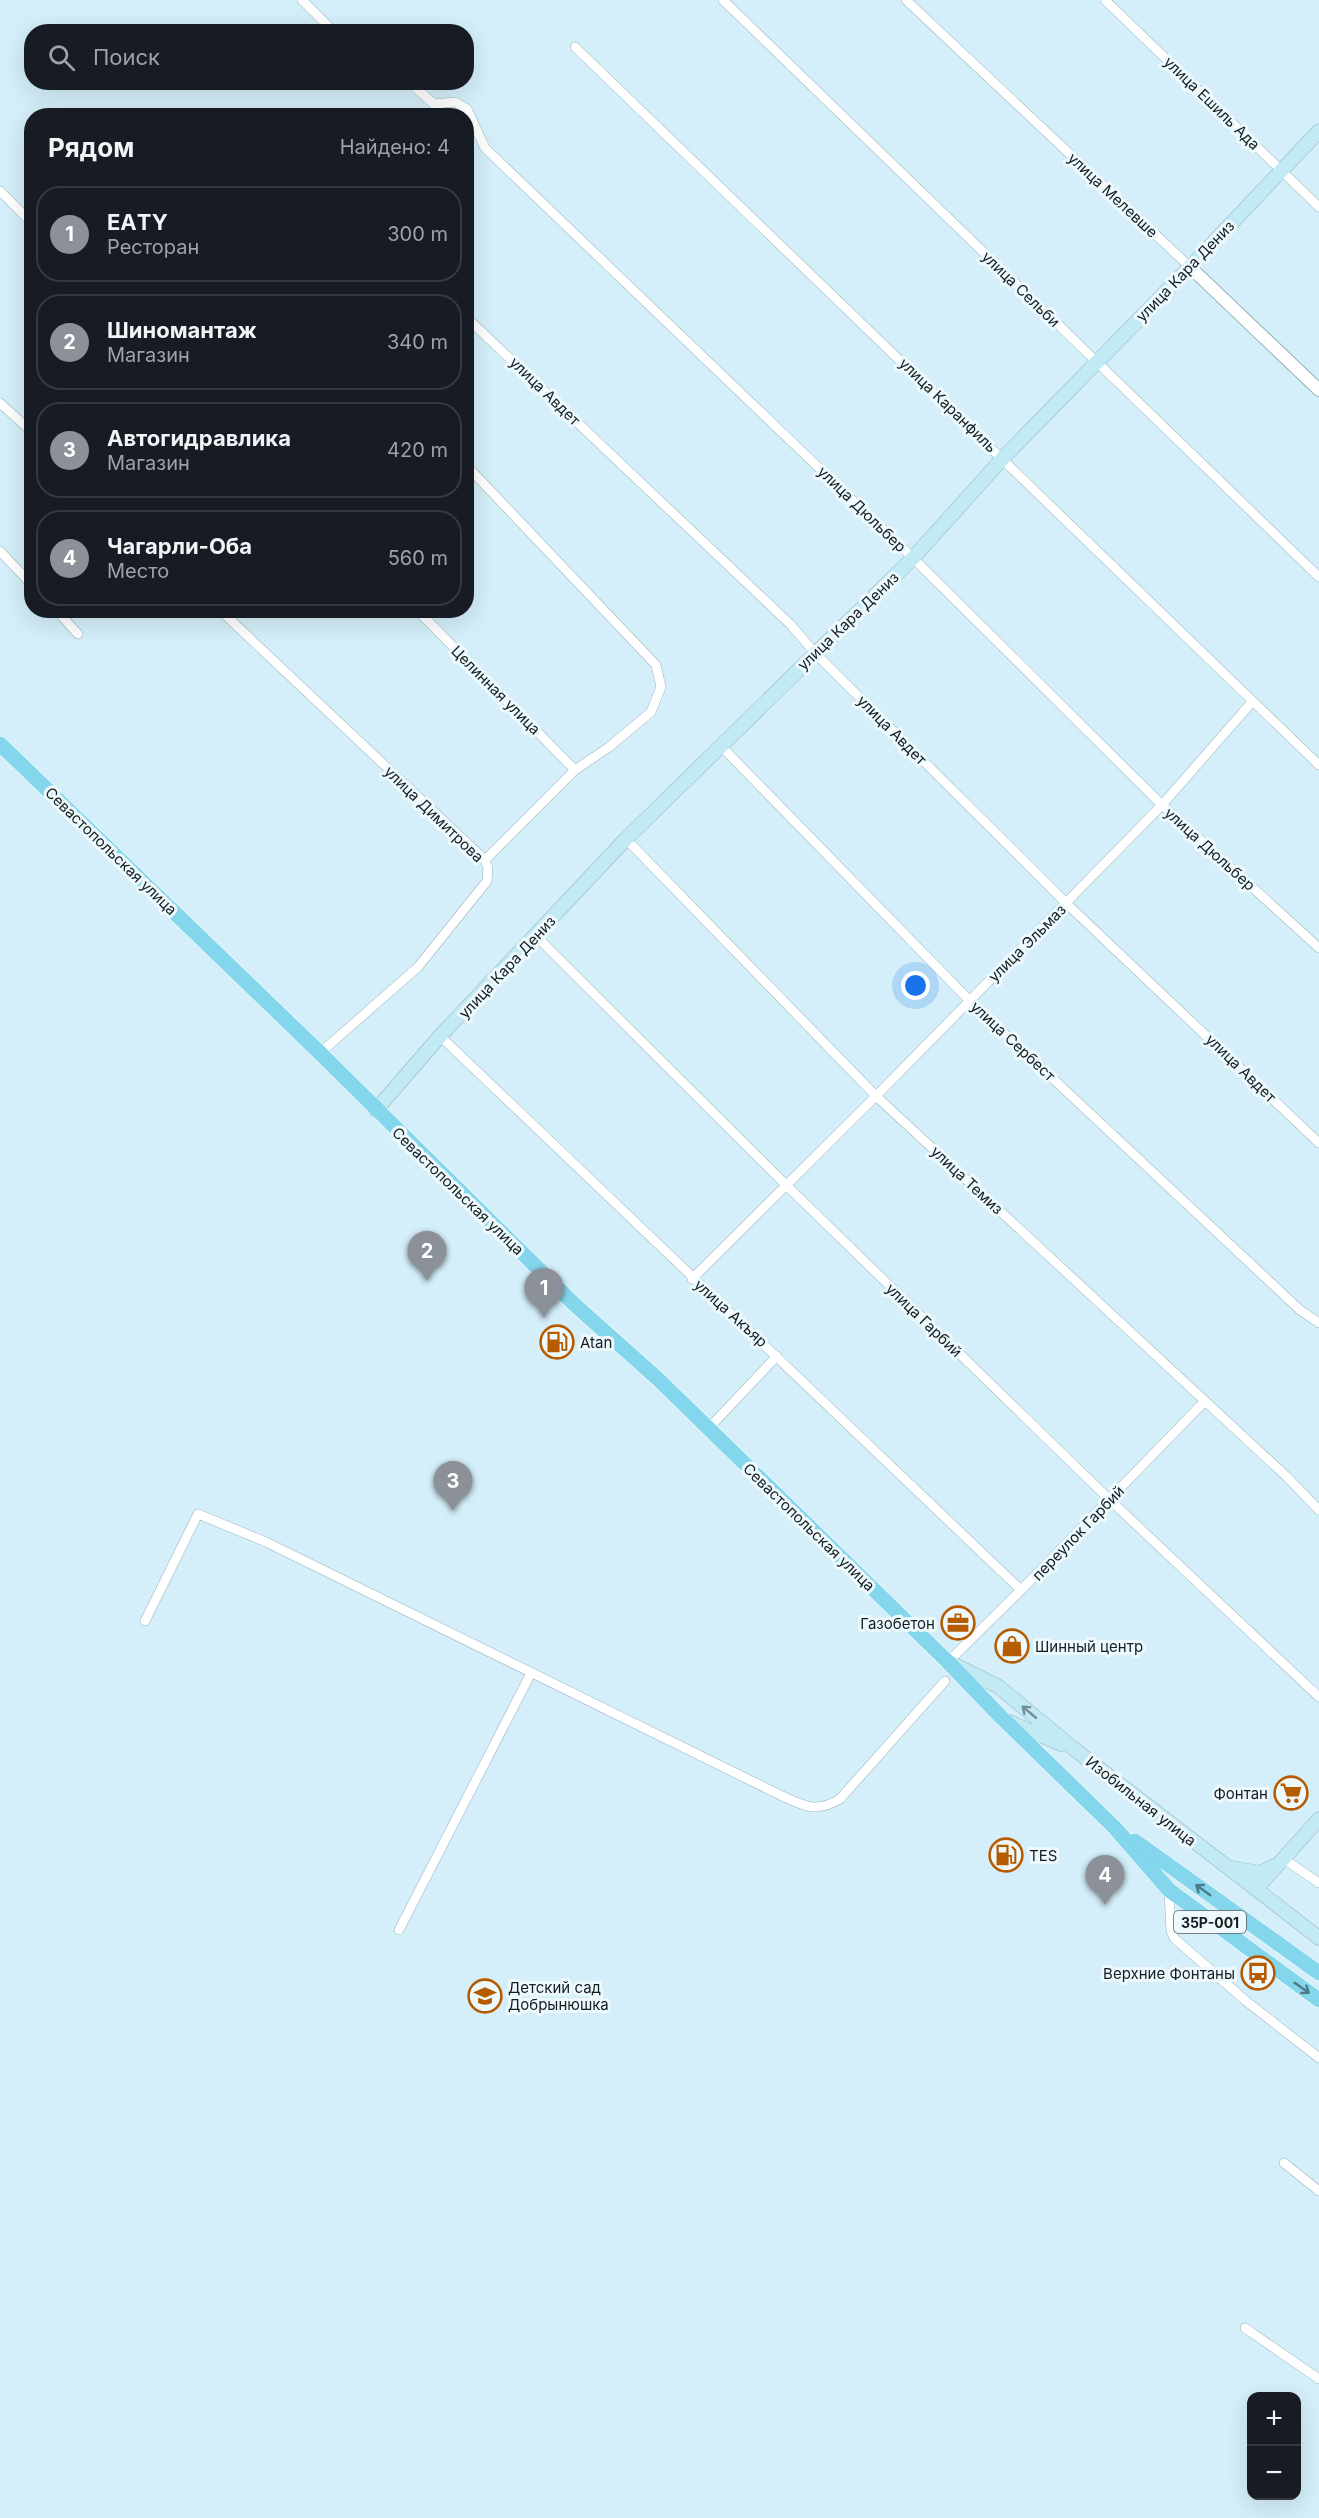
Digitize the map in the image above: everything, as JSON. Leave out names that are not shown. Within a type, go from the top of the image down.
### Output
[{"type":"main road","name":"улица Кара Дениз","points":[[376,1110],[440,1036],[626,839],[913,558],[1003,458],[1319,131]]},
{"type":"main road","name":"Севастопольская улица","points":[[0,744],[320,1053],[575,1305],[658,1380],[1115,1828]]},
{"type":"main road","name":"Изобильная улица","points":[[948,1662],[999,1687],[1074,1749],[1319,1938]]},
{"type":"main road","points":[[1002,1718],[1074,1749]]},
{"type":"main road","points":[[1256,1889],[1319,1819]]},
{"type":"main road","name":"35Р-001","points":[[1115,1828],[1169,1890],[1319,2000]]},
{"type":"main road","name":"35Р-001","points":[[1115,1828],[1319,1973]]},
{"type":"main road","points":[[1216,1859],[1241,1871],[1260,1873],[1284,1859]]},
{"type":"main road","points":[[1284,1859],[1275,1874],[1273,1887],[1278,1903],[1287,1915]]},
{"type":"street","points":[[302,0],[326,24]]},
{"type":"street","name":"улица Сельби","points":[[723,0],[1319,577]]},
{"type":"street","name":"улица Мелевше","points":[[906,0],[1319,390]]},
{"type":"street","name":"улица Ешиль Ада","points":[[1105,0],[1319,207]]},
{"type":"street","name":"улица Каранфиль","points":[[575,47],[1319,765]]},
{"type":"street","points":[[418,90],[437,108]]},
{"type":"street","name":"улица Дюльбер","points":[[434,104],[455,102],[464,108]]},
{"type":"street","name":"улица Дюльбер","points":[[474,125],[485,148],[913,558],[1162,805],[1319,948]]},
{"type":"street","points":[[0,191],[24,215]]},
{"type":"street","name":"улица Авдет","points":[[474,324],[791,625],[815,653],[1066,903],[1319,1143]]},
{"type":"street","points":[[0,402],[24,424]]},
{"type":"street","points":[[474,473],[656,665],[661,687],[651,712],[609,747],[575,770],[484,860]]},
{"type":"street","points":[[0,551],[24,576]]},
{"type":"street","points":[[63,618],[78,634]]},
{"type":"street","name":"улица Димитрова","points":[[228,618],[484,860],[488,868],[487,881],[418,967],[320,1053]]},
{"type":"street","name":"Целинная улица","points":[[425,618],[575,770]]},
{"type":"street","name":"улица Эльмаз","points":[[692,1279],[876,1096],[1162,805],[1252,702]]},
{"type":"street","name":"улица Сербест","points":[[720,745],[970,1001],[1300,1310],[1319,1323]]},
{"type":"street","name":"улица Темиз","points":[[626,839],[876,1096],[1286,1476],[1319,1510]]},
{"type":"street","name":"улица Гарбий","points":[[536,936],[786,1185],[1110,1500],[1319,1697]]},
{"type":"street","name":"улица Акъяр","points":[[440,1036],[692,1279],[777,1356],[1021,1590]]},
{"type":"street","points":[[708,1429],[777,1356]]},
{"type":"street","name":"переулок Гарбий","points":[[948,1662],[1205,1401]]},
{"type":"street","points":[[145,1621],[198,1514],[266,1542],[778,1794],[809,1807],[827,1806],[840,1799],[945,1681]]},
{"type":"street","points":[[399,1930],[529,1677]]},
{"type":"street","points":[[1284,1859],[1319,1883]]},
{"type":"street","points":[[1169,1890],[1172,1931],[1179,1943],[1246,2001],[1319,2058]]},
{"type":"street","points":[[1284,2163],[1319,2191]]},
{"type":"street","points":[[1245,2328],[1319,2379]]},
{"type":"place","name":"Шиномантаж","points":[[427,1281]]},
{"type":"place","name":"EАTY","points":[[544,1318]]},
{"type":"place","name":"Atan","points":[[557,1342]]},
{"type":"place","name":"Автогидравлика","points":[[453,1511]]},
{"type":"place","name":"Газобетон","points":[[958,1623]]},
{"type":"place","name":"Шинный центр","points":[[1012,1646]]},
{"type":"place","name":"Фонтан","points":[[1291,1793]]},
{"type":"place","name":"TES","points":[[1006,1855]]},
{"type":"place","name":"Чагарли-Оба","points":[[1105,1905]]},
{"type":"place","name":"Верхние Фонтаны","points":[[1258,1973]]},
{"type":"place","name":"Детский сад Добрынюшка","points":[[485,1996]]}]
